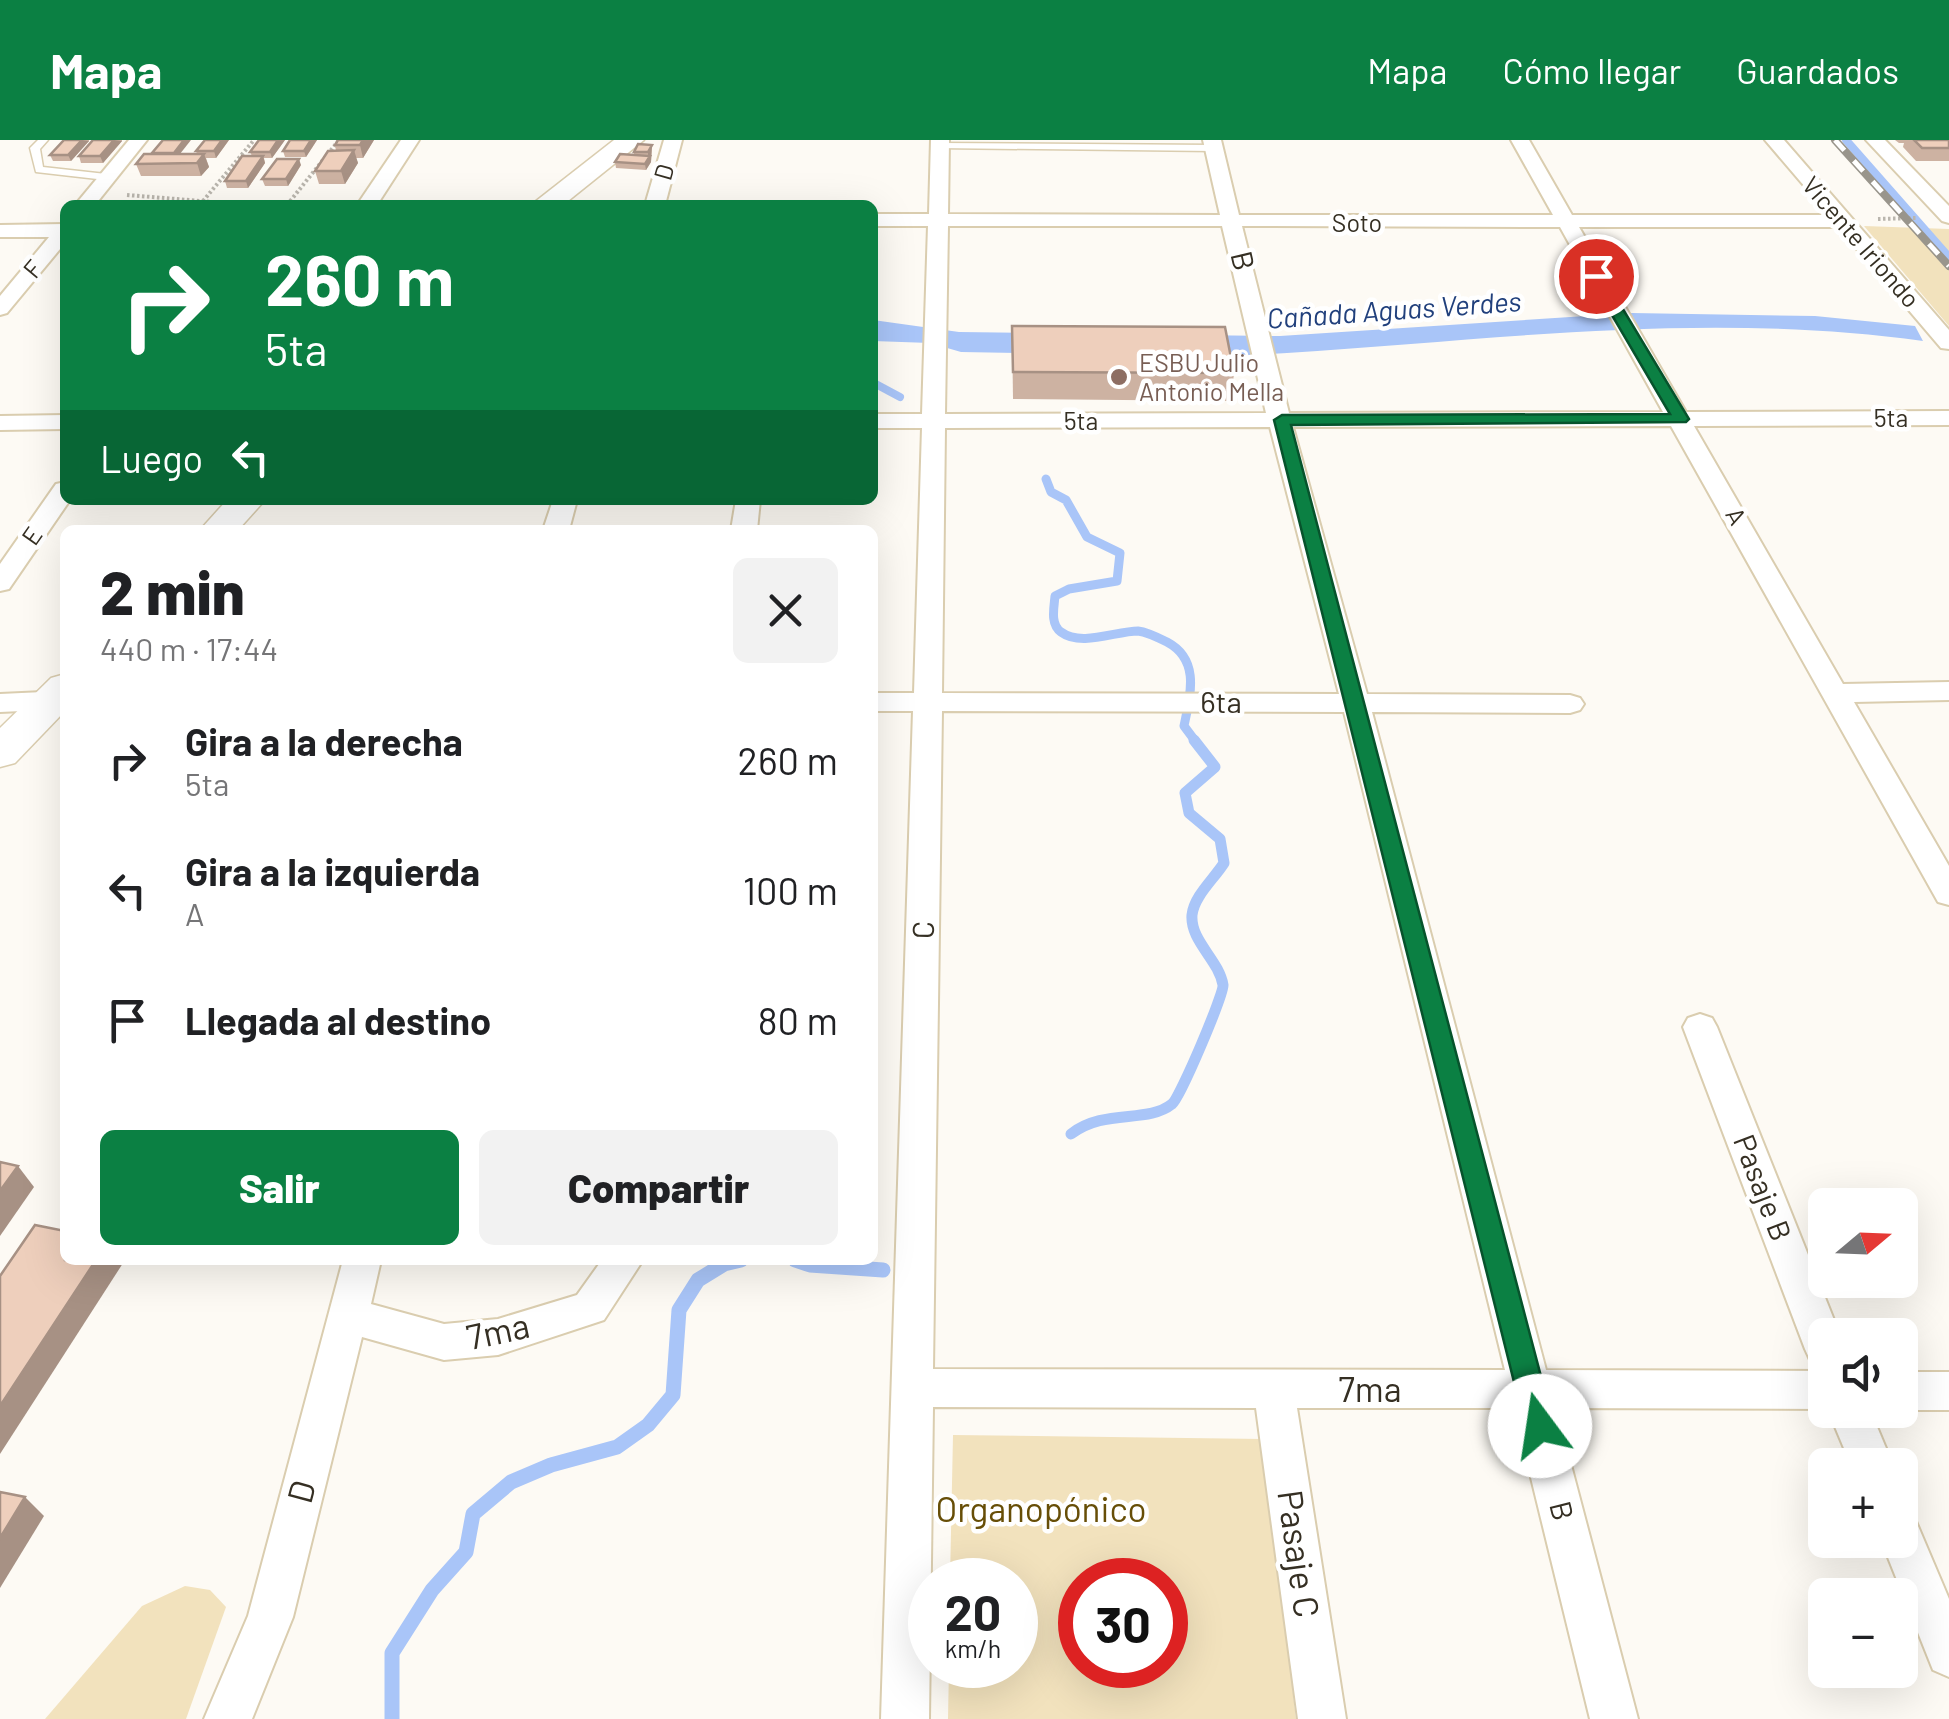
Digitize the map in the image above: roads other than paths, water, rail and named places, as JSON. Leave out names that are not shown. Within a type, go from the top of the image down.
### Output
[{"type":"street","points":[[94,192],[138,140]]},
{"type":"street","points":[[370,200],[410,140]]},
{"type":"street","points":[[552,200],[632,140]]},
{"type":"street","name":"D","points":[[655,200],[673,140]]},
{"type":"street","name":"A","points":[[1520,140],[1949,894]]},
{"type":"street","name":"Vicente Iriondo","points":[[1774,140],[1949,343]]},
{"type":"street","points":[[1875,140],[1949,217]]},
{"type":"street","name":"C","points":[[905,1719],[940,143]]},
{"type":"street","name":"B","points":[[1213,144],[1260,342],[1614,1719]]},
{"type":"street","name":"Soto","points":[[878,220],[1842,221]]},
{"type":"street","points":[[0,231],[60,231]]},
{"type":"street","name":"F","points":[[0,309],[60,236]]},
{"type":"street","name":"5ta","points":[[878,421],[1949,418]]},
{"type":"street","points":[[0,424],[60,422]]},
{"type":"street","name":"E","points":[[0,583],[60,496]]},
{"type":"street","points":[[223,525],[242,505]]},
{"type":"street","points":[[1836,693],[1949,691]]},
{"type":"street","points":[[0,703],[60,696]]},
{"type":"street","points":[[0,753],[60,697]]},
{"type":"street","name":"6ta","points":[[878,702],[1570,704]]},
{"type":"street","name":"Pasaje B","points":[[1700,1027],[1813,1318]]},
{"type":"street","name":"D","points":[[228,1719],[270,1617],[361,1265]]},
{"type":"street","name":"7ma","points":[[348,1315],[444,1342],[498,1337],[590,1308],[620,1265]]},
{"type":"street","name":"7ma","points":[[914,1388],[1808,1390]]},
{"type":"street","name":"Pasaje C","points":[[1274,1390],[1322,1719]]},
{"type":"street","points":[[1918,1390],[1949,1391]]},
{"type":"street","points":[[1910,1558],[1949,1654]]},
{"type":"lane","points":[[42,140],[35,148],[39,170],[94,192]]},
{"type":"lane","points":[[940,143],[1213,144]]},
{"type":"water","points":[[1632,313],[1815,316],[1915,326],[1923,341],[1842,332],[1683,328],[1287,353],[1165,356],[961,352],[930,343],[878,341],[878,321],[959,332],[1280,336]]},
{"type":"waterway","points":[[1846,140],[1949,257]]},
{"type":"waterway","points":[[878,385],[900,397]]},
{"type":"waterway","points":[[1046,479],[1051,492],[1066,500],[1087,537],[1120,553],[1117,581],[1069,589],[1055,596],[1055,625],[1061,632],[1078,638],[1142,632],[1178,650],[1185,658],[1190,680],[1184,726],[1196,742]]},
{"type":"waterway","points":[[1071,1134],[1098,1121],[1150,1113],[1172,1104],[1192,1066],[1221,992],[1220,976],[1195,933],[1192,915],[1196,901],[1224,863],[1220,839],[1189,813],[1185,793],[1215,767],[1194,740]]},
{"type":"waterway","points":[[392,1719],[392,1653],[432,1590],[466,1552],[473,1514],[511,1482],[551,1465],[617,1447],[648,1425],[673,1395],[679,1310],[698,1280],[722,1265]]},
{"type":"waterway","points":[[810,1265],[883,1270]]},
{"type":"railway","points":[[1835,140],[1949,266]]},
{"type":"place","name":"ESBU Julio Antonio Mella","points":[[1119,377]]},
{"type":"water label","name":"Cañada Aguas Verdes","points":[[1394,310]]},
{"type":"park label","name":"Organopónico","points":[[1041,1510]]}]
